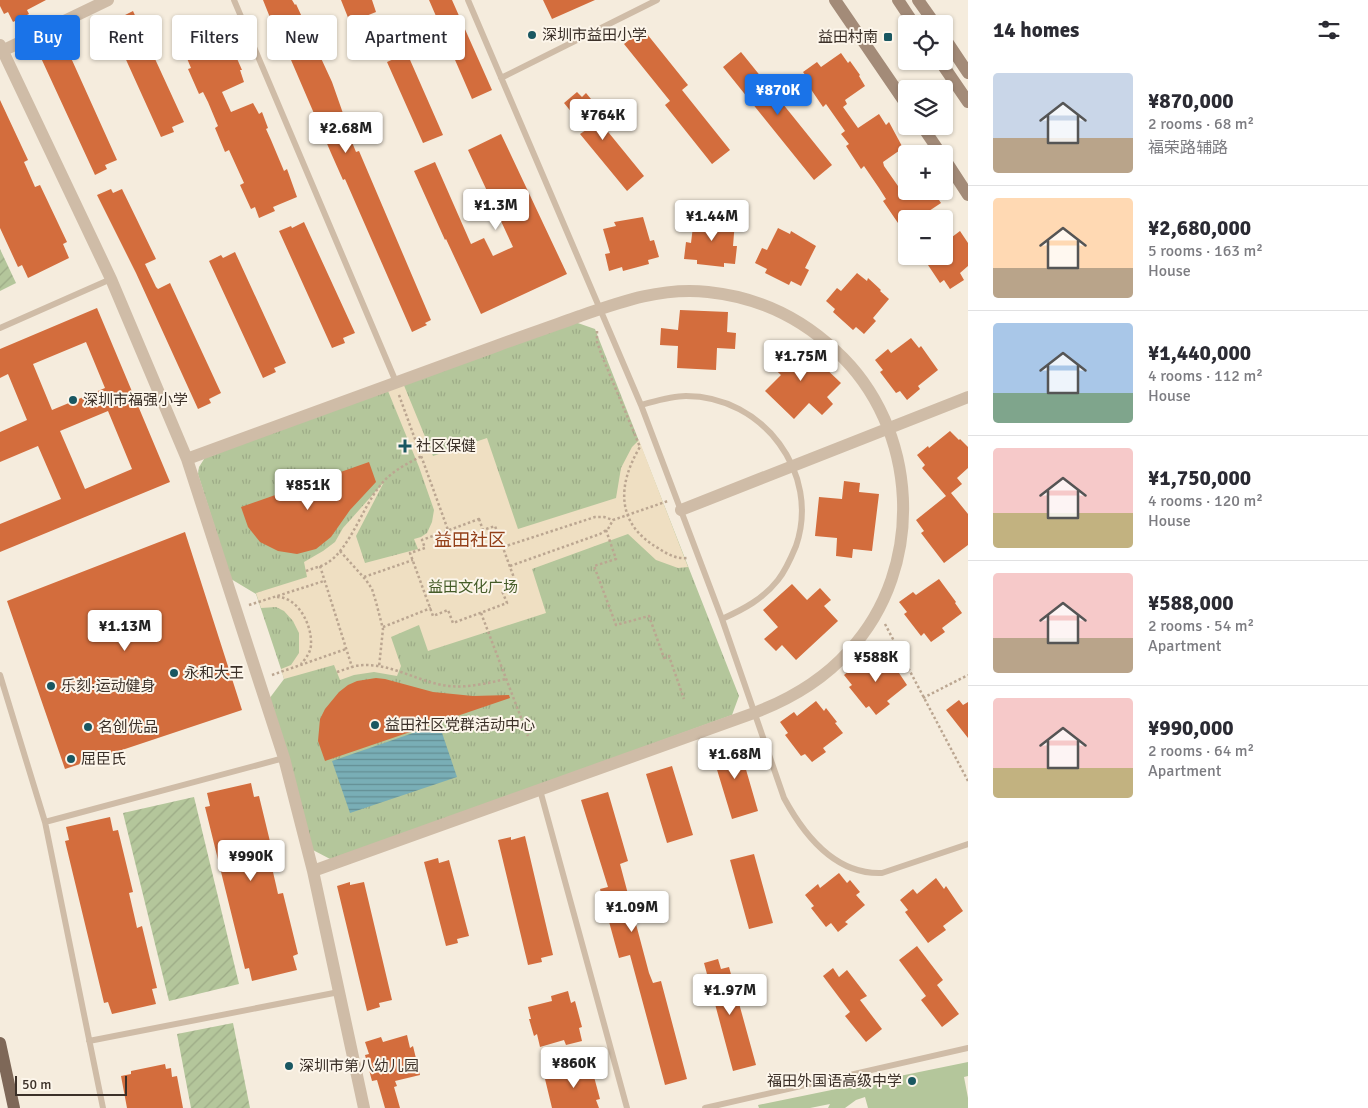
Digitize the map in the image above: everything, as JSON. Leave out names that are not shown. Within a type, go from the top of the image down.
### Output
[{"type":"main road","points":[[0,1043],[14,1108]]},
{"type":"street","points":[[108,0],[1,49],[111,279],[187,460],[284,758],[313,871],[364,1108]]},
{"type":"street","points":[[835,0],[898,92]]},
{"type":"street","points":[[898,0],[908,15]]},
{"type":"street","points":[[918,0],[929,15]]},
{"type":"street","points":[[953,50],[968,72]]},
{"type":"street","points":[[946,70],[968,102]]},
{"type":"street","points":[[953,172],[968,195]]},
{"type":"street","points":[[187,460],[395,382],[600,309],[641,296],[685,291],[728,294],[770,307],[808,328],[842,356],[869,390],[889,429],[897,454],[902,481],[903,516],[897,561],[889,586],[878,610],[851,649],[829,671],[797,694],[754,713],[313,871]]},
{"type":"street","points":[[679,504],[793,466],[968,398]]},
{"type":"lane","points":[[234,0],[395,382]]},
{"type":"lane","points":[[468,0],[642,405],[722,619],[784,798],[802,828],[827,855],[855,870],[868,873],[882,873],[968,844]]},
{"type":"lane","points":[[501,78],[657,0]]},
{"type":"lane","points":[[0,328],[111,279]]},
{"type":"lane","points":[[642,405],[663,398],[686,396],[708,398],[730,404],[750,414],[768,429],[782,446],[793,466],[800,489],[802,513],[799,536],[791,559],[779,579],[762,596],[743,610],[722,619]]},
{"type":"lane","points":[[0,675],[45,822],[103,1108]]},
{"type":"lane","points":[[45,822],[284,758]]},
{"type":"lane","points":[[540,790],[627,1108]]},
{"type":"lane","points":[[89,1041],[339,992]]},
{"type":"lane","points":[[704,1108],[968,1048]]},
{"type":"path","points":[[597,331],[597,342],[602,356],[640,448],[631,464],[624,483],[624,505],[631,523],[645,538],[662,551],[681,558],[698,556]]},
{"type":"path","points":[[395,382],[448,530]]},
{"type":"path","points":[[306,570],[328,562],[340,551],[378,487],[397,470],[422,456]]},
{"type":"path","points":[[502,547],[595,517],[613,520],[679,504]]},
{"type":"path","points":[[478,519],[482,530],[495,526],[502,547],[517,586],[502,591],[507,603],[453,623],[448,610],[434,616],[410,553],[425,548],[422,540],[478,519]]},
{"type":"path","points":[[510,566],[600,534],[606,530],[613,520]]},
{"type":"path","points":[[606,530],[616,559],[594,566],[616,625],[649,616],[664,658],[669,656],[684,699]]},
{"type":"path","points":[[340,551],[364,577],[372,589],[383,627],[379,667]]},
{"type":"path","points":[[364,577],[413,560]]},
{"type":"path","points":[[320,566],[352,667]]},
{"type":"path","points":[[236,610],[324,581]]},
{"type":"path","points":[[275,597],[284,597],[296,606],[304,617],[312,645],[306,658],[300,665]]},
{"type":"path","points":[[383,627],[431,608]]},
{"type":"path","points":[[878,610],[968,781]]},
{"type":"path","points":[[481,613],[528,736]]},
{"type":"path","points":[[258,680],[346,649]]},
{"type":"path","points":[[337,672],[352,667],[372,666],[449,686],[486,684],[506,679]]},
{"type":"path","points":[[923,698],[968,675]]},
{"type":"green space","points":[[0,249],[16,283],[0,291]]},
{"type":"green space","name":"益田文化广场","points":[[572,321],[595,329],[739,696],[732,715],[332,860],[311,849],[269,699],[284,679],[256,594],[231,579],[198,474],[199,467],[206,456]]},
{"type":"green space","points":[[194,797],[239,984],[169,1001],[123,813]]},
{"type":"green space","points":[[233,1023],[250,1108],[191,1108],[177,1034]]},
{"type":"green space","name":"福田外国语高级中学","points":[[968,1062],[968,1076],[964,1077],[968,1108],[868,1108],[865,1097],[856,1100],[845,1108],[828,1108],[830,1104],[810,1108],[759,1108],[758,1105]]},
{"type":"shaded area","points":[[403,383],[433,456],[487,438],[518,529],[616,498],[621,468],[632,447],[639,440],[688,567],[678,568],[656,560],[628,534],[532,569],[546,613],[428,651],[419,625],[391,637],[401,666],[397,676],[374,672],[354,675],[340,680],[334,665],[284,679],[281,669],[291,665],[299,653],[299,633],[293,621],[284,611],[276,607],[261,608],[256,593],[307,577],[304,562],[335,542],[343,528],[384,482],[356,536],[365,563],[418,549],[414,539],[427,533],[432,522],[434,510],[419,467],[388,391]]},
{"type":"water","points":[[439,724],[457,777],[350,813],[332,761]]},
{"type":"building","points":[[0,0],[46,0],[27,10],[29,14],[27,15],[15,15],[15,21],[13,22],[8,12],[4,14],[0,6]]},
{"type":"building","points":[[263,0],[292,0],[301,15],[269,15]]},
{"type":"building","points":[[341,0],[372,0],[376,12],[368,15],[347,15]]},
{"type":"building","points":[[429,0],[452,0],[459,15],[436,15]]},
{"type":"building","points":[[543,0],[595,0],[552,19]]},
{"type":"building","points":[[133,11],[135,15],[125,15]]},
{"type":"building","points":[[465,29],[492,90],[472,99],[455,60],[465,60]]},
{"type":"building","points":[[643,29],[688,85],[682,90],[730,150],[712,164],[665,105],[670,101],[624,44]]},
{"type":"building","points":[[741,52],[832,165],[814,180],[723,67]]},
{"type":"building","points":[[841,53],[848,63],[850,61],[860,75],[865,86],[845,100],[847,104],[843,107],[858,128],[879,114],[886,125],[889,122],[901,145],[898,145],[898,152],[883,162],[898,186],[898,200],[939,200],[941,203],[930,210],[898,210],[898,223],[883,201],[886,199],[879,188],[864,166],[861,169],[846,146],[849,144],[841,134],[845,131],[826,104],[823,107],[808,85],[811,83],[803,72],[817,62],[821,67]]},
{"type":"building","points":[[42,60],[72,60],[117,160],[105,165],[107,169],[95,175]]},
{"type":"building","points":[[126,60],[156,60],[184,122],[172,127],[174,132],[161,137]]},
{"type":"building","points":[[188,60],[238,60],[244,82],[222,92],[231,112],[253,103],[259,114],[262,112],[268,128],[266,129],[284,171],[287,169],[297,197],[273,207],[275,211],[259,218],[255,207],[251,209],[240,185],[244,183],[229,150],[225,152],[215,128],[218,126],[203,92],[199,94],[188,69],[191,68]]},
{"type":"building","points":[[291,60],[322,60],[332,82],[345,119],[343,120],[356,152],[359,151],[431,320],[425,323],[427,325],[412,332],[345,179],[343,180]]},
{"type":"building","points":[[391,60],[410,60],[443,135],[423,143],[387,62]]},
{"type":"building","points":[[577,92],[582,97],[586,93],[606,117],[600,122],[644,176],[627,191],[580,134],[586,130],[564,103]]},
{"type":"building","points":[[0,100],[28,160],[24,162],[35,187],[40,185],[67,242],[63,244],[69,258],[28,278],[22,265],[18,267],[0,228]]},
{"type":"building","points":[[501,134],[567,274],[481,314],[414,171],[435,162],[471,244],[484,238],[493,256],[513,247],[468,150]]},
{"type":"building","points":[[111,189],[113,193],[122,189],[156,259],[145,264],[156,287],[158,289],[170,283],[221,393],[209,399],[211,403],[198,409],[136,273],[97,195]]},
{"type":"building","points":[[706,216],[735,221],[733,246],[737,246],[735,264],[724,263],[724,267],[697,264],[697,260],[684,259],[686,242],[691,243],[694,218],[706,219]]},
{"type":"building","points":[[643,217],[650,241],[654,240],[659,257],[648,260],[649,264],[623,271],[622,267],[609,271],[605,254],[610,253],[603,229],[616,226],[614,222]]},
{"type":"building","points":[[304,222],[355,333],[343,338],[345,343],[332,348],[279,231],[291,226],[292,228]]},
{"type":"building","points":[[778,228],[790,234],[791,231],[816,246],[805,268],[809,270],[801,286],[791,281],[789,285],[765,273],[767,269],[755,263],[762,248],[767,250]]},
{"type":"building","points":[[960,231],[968,243],[968,266],[960,273],[964,280],[950,289],[944,280],[940,283],[928,265],[953,265],[953,236]]},
{"type":"building","points":[[235,252],[286,363],[274,368],[276,372],[263,378],[209,261],[221,255],[223,258]]},
{"type":"building","points":[[857,273],[867,281],[868,278],[889,299],[873,318],[876,321],[864,334],[856,327],[853,330],[833,312],[835,309],[826,301],[837,288],[841,291]]},
{"type":"building","points":[[97,308],[170,482],[0,552],[0,524],[61,499],[38,446],[0,462],[0,432],[27,420],[8,374],[0,378],[0,349]],"holes":[[[86,342],[105,388],[52,410],[33,364]],[[108,411],[132,469],[85,489],[60,431]]]},
{"type":"building","points":[[680,310],[728,312],[727,332],[736,333],[735,349],[717,348],[716,370],[677,368],[678,346],[660,345],[661,328],[678,330]]},
{"type":"building","points":[[911,338],[919,348],[921,346],[938,370],[918,386],[920,389],[907,400],[900,391],[896,393],[880,372],[883,370],[875,360],[888,349],[891,353]]},
{"type":"building","points":[[799,343],[841,383],[827,397],[833,404],[822,415],[809,403],[794,419],[765,391],[781,375],[768,363],[779,351],[786,357]]},
{"type":"building","points":[[950,431],[968,447],[968,468],[957,478],[962,484],[951,493],[968,514],[968,545],[944,563],[921,533],[924,531],[916,520],[946,496],[922,468],[925,465],[917,455]]},
{"type":"building","points":[[369,462],[376,482],[350,510],[331,537],[316,549],[297,554],[278,551],[260,542],[248,527],[241,507]]},
{"type":"building","points":[[844,481],[860,483],[859,492],[879,494],[872,551],[853,549],[852,558],[836,556],[837,538],[815,536],[819,497],[842,499]]},
{"type":"building","points":[[185,532],[242,710],[65,769],[7,601]]},
{"type":"building","points":[[939,579],[962,613],[942,628],[945,632],[931,642],[924,633],[921,636],[904,614],[907,612],[899,602],[913,592],[916,595]]},
{"type":"building","points":[[792,584],[807,600],[820,588],[831,600],[824,606],[838,621],[796,660],[782,645],[776,651],[764,639],[778,627],[763,610]]},
{"type":"building","points":[[880,653],[888,663],[891,661],[907,685],[887,701],[890,704],[876,715],[869,706],[866,708],[849,687],[852,685],[844,675],[857,664],[861,668]]},
{"type":"building","name":"益田社区党群活动中心","points":[[376,678],[433,692],[473,696],[509,695],[510,698],[325,761],[318,741],[320,719],[325,709],[339,692],[348,685],[357,681]]},
{"type":"building","points":[[959,700],[963,705],[968,702],[968,738],[946,710]]},
{"type":"building","points":[[816,701],[824,711],[826,708],[843,733],[823,748],[826,752],[812,762],[805,754],[801,756],[785,735],[788,733],[780,722],[794,712],[797,716]]},
{"type":"building","points":[[738,742],[758,811],[732,819],[711,750]]},
{"type":"building","points":[[672,766],[693,835],[667,843],[646,774]]},
{"type":"building","points":[[251,783],[254,797],[259,796],[274,858],[270,859],[278,894],[283,893],[298,954],[293,956],[297,970],[252,981],[249,968],[245,969],[205,807],[210,806],[207,793]]},
{"type":"building","points":[[608,792],[628,861],[620,864],[649,973],[653,983],[661,981],[687,1079],[665,1085],[630,955],[619,958],[600,889],[608,887],[581,800]]},
{"type":"building","points":[[110,817],[113,831],[118,830],[133,892],[129,893],[137,928],[142,926],[157,988],[152,989],[156,1004],[112,1014],[108,1002],[104,1003],[65,841],[69,840],[66,827]]},
{"type":"building","points":[[525,836],[553,955],[541,958],[542,962],[528,965],[498,840],[511,837],[511,840]]},
{"type":"building","points":[[754,854],[773,923],[749,929],[730,860]]},
{"type":"building","points":[[438,858],[439,863],[449,860],[469,936],[457,939],[458,943],[446,946],[424,862]]},
{"type":"building","points":[[839,873],[847,883],[850,880],[860,892],[856,895],[865,905],[845,922],[848,924],[838,932],[831,923],[826,927],[811,908],[814,906],[805,895],[818,884],[820,888]]},
{"type":"building","points":[[936,878],[944,889],[946,886],[963,911],[943,926],[946,930],[928,943],[905,912],[908,910],[900,900],[913,889],[917,894]]},
{"type":"building","points":[[350,882],[350,885],[364,882],[392,1000],[379,1003],[380,1007],[367,1011],[337,886]]},
{"type":"building","points":[[917,946],[943,980],[937,985],[959,1014],[942,1027],[921,1000],[926,996],[899,960]]},
{"type":"building","points":[[718,959],[721,969],[729,967],[756,1065],[733,1071],[704,963]]},
{"type":"building","points":[[833,968],[839,977],[847,970],[867,996],[860,1000],[882,1029],[866,1042],[845,1016],[850,1012],[823,976]]},
{"type":"building","points":[[568,991],[571,1003],[575,1001],[582,1027],[579,1028],[582,1041],[566,1045],[564,1040],[540,1047],[537,1034],[534,1036],[528,1007],[552,1001],[551,996]]},
{"type":"building","points":[[407,1035],[410,1048],[413,1046],[420,1075],[395,1081],[397,1086],[394,1087],[400,1108],[385,1108],[377,1080],[372,1081],[365,1055],[369,1054],[365,1042],[381,1037],[383,1042]]},
{"type":"building","points":[[586,1063],[589,1074],[593,1073],[600,1099],[596,1100],[599,1108],[552,1108],[545,1079],[570,1072],[569,1068]]},
{"type":"building","points":[[165,1064],[166,1069],[171,1068],[172,1077],[177,1076],[183,1108],[127,1108],[121,1076],[131,1074],[131,1071]]},
{"type":"place","name":"深圳市益田小学","points":[[532,35]]},
{"type":"place","name":"益田村南","points":[[888,37]]},
{"type":"place","name":"深圳市福强小学","points":[[73,400]]},
{"type":"place","name":"社区保健","points":[[405,446]]},
{"type":"place","name":"永和大王","points":[[174,673]]},
{"type":"place","name":"乐刻·运动健身","points":[[51,686]]},
{"type":"place","name":"益田社区党群活动中心","points":[[375,725]]},
{"type":"place","name":"名创优品","points":[[88,727]]},
{"type":"place","name":"屈臣氏","points":[[71,759]]},
{"type":"place","name":"深圳市第八幼儿园","points":[[289,1066]]},
{"type":"place","name":"福田外国语高级中学","points":[[912,1081]]},
{"type":"district","name":"益田社区","points":[[470,540]]}]
